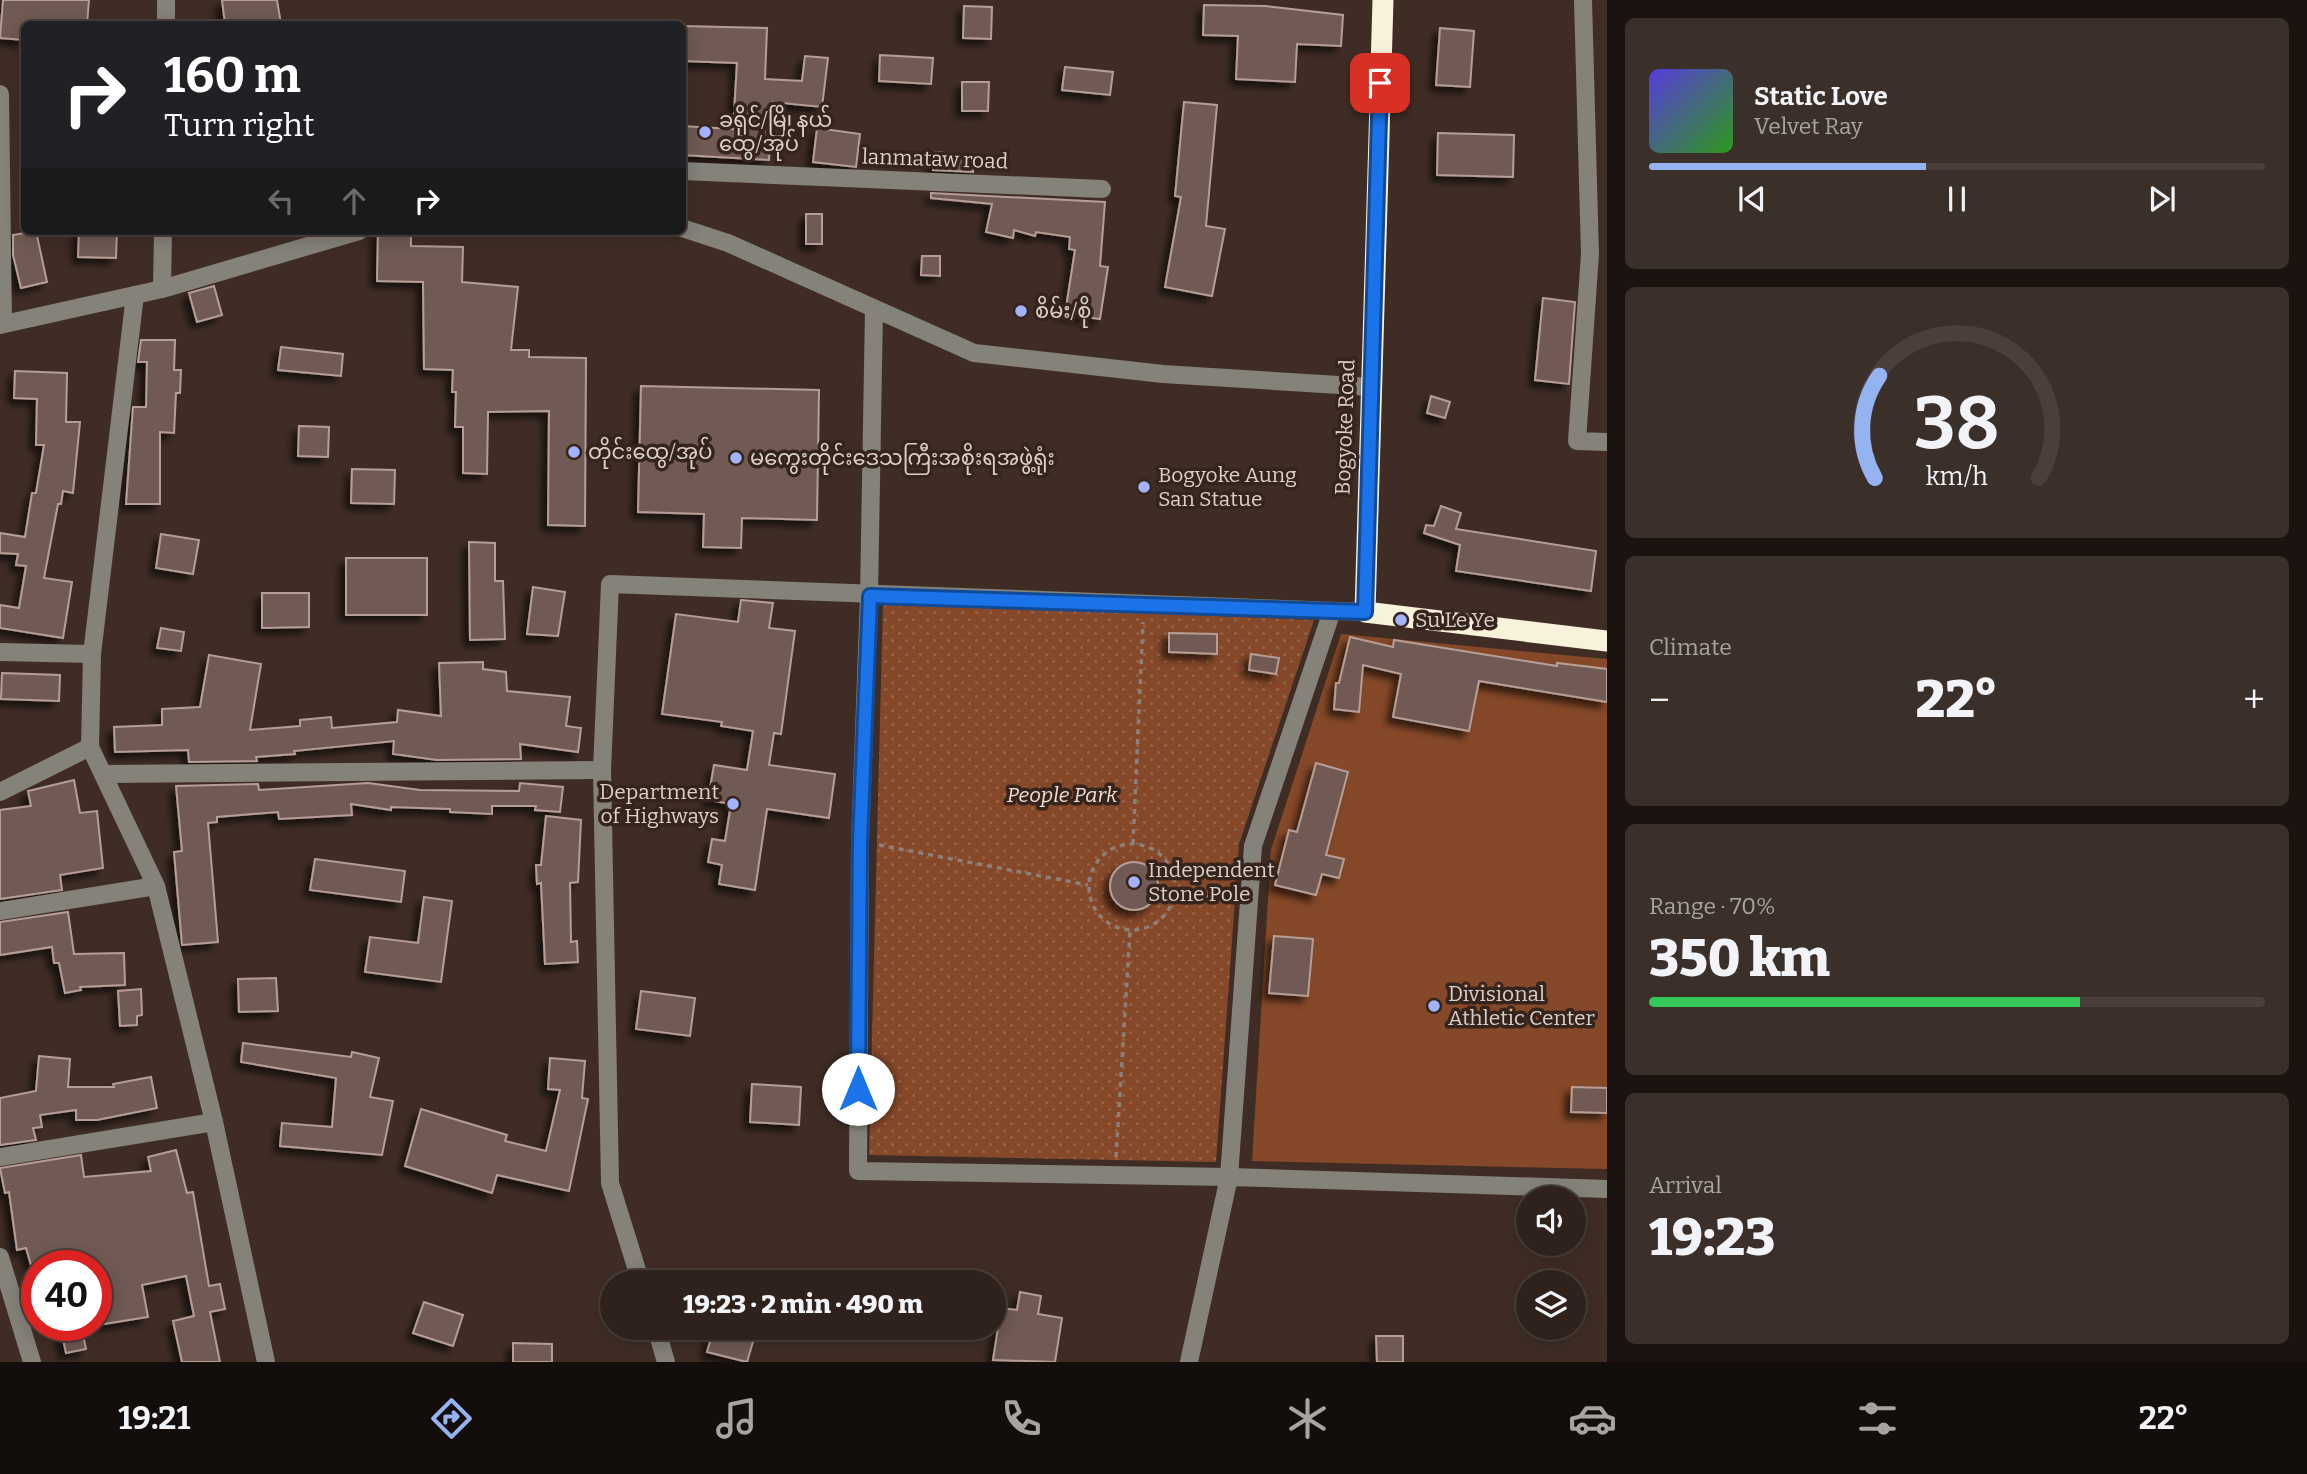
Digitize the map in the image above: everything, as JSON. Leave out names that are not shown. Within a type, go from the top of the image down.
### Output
[{"type":"highway","name":"Bogyoke Road","points":[[1365,612],[1383,0]]},
{"type":"highway","points":[[1365,612],[1607,640]]},
{"type":"street","points":[[166,0],[166,21]]},
{"type":"street","points":[[1583,0],[1590,254],[1577,441],[1607,442]]},
{"type":"street","points":[[0,94],[1,324],[162,289],[345,235]]},
{"type":"street","name":"lanmataw road","points":[[686,171],[1102,188]]},
{"type":"street","points":[[686,230],[728,243],[974,354],[1163,374],[1371,387]]},
{"type":"street","points":[[162,289],[163,235]]},
{"type":"street","points":[[135,295],[92,654],[90,747],[156,886],[214,1122],[266,1362]]},
{"type":"street","points":[[874,309],[870,596],[860,842],[858,1171],[1229,1177],[1607,1189]]},
{"type":"street","points":[[637,1270],[610,1183],[602,770],[610,584],[870,596],[1365,612]]},
{"type":"street","points":[[1189,1362],[1229,1177],[1253,846],[1332,611]]},
{"type":"street","points":[[0,652],[92,654]]},
{"type":"street","points":[[0,792],[90,747]]},
{"type":"street","points":[[103,774],[602,770]]},
{"type":"street","points":[[0,911],[156,886]]},
{"type":"street","points":[[0,1157],[214,1122]]},
{"type":"street","points":[[0,1256],[32,1362]]},
{"type":"street","points":[[660,1340],[666,1362]]},
{"type":"path","points":[[1133,844],[1144,604]]},
{"type":"path","points":[[860,842],[1089,886]]},
{"type":"path","points":[[1133,844],[1150,848],[1163,858],[1172,872],[1175,891],[1171,905],[1161,919],[1147,927],[1130,930],[1114,926],[1101,916],[1092,902],[1089,886],[1093,869],[1102,856],[1117,847],[1133,844]]},
{"type":"path","points":[[1175,891],[1249,904]]},
{"type":"path","points":[[1115,1177],[1130,930]]},
{"type":"green space","name":"People Park","points":[[883,602],[1314,620],[1239,844],[1216,1162],[869,1155]]},
{"type":"green space","name":"Divisional Athletic Center","points":[[1341,634],[1607,659],[1607,1169],[1252,1161],[1271,850]]},
{"type":"building","points":[[3,0],[89,0],[87,21],[21,21],[21,40],[0,38]]},
{"type":"building","points":[[222,0],[277,0],[280,21],[225,21]]},
{"type":"building","points":[[1204,5],[1265,6],[1343,15],[1341,46],[1297,44],[1295,82],[1236,79],[1238,36],[1203,35]]},
{"type":"building","points":[[964,6],[992,7],[991,39],[963,38]]},
{"type":"building","points":[[686,26],[767,28],[765,79],[802,81],[805,56],[828,58],[822,107],[772,102],[769,160],[686,155],[686,126],[733,129],[737,63],[686,61]]},
{"type":"building","points":[[1440,28],[1474,31],[1470,87],[1436,85]]},
{"type":"building","points":[[880,55],[933,58],[931,84],[879,81]]},
{"type":"building","points":[[1065,67],[1113,72],[1110,95],[1062,90]]},
{"type":"building","points":[[962,82],[989,82],[988,111],[962,111]]},
{"type":"building","points":[[1184,102],[1217,105],[1206,226],[1225,229],[1212,296],[1165,287],[1181,197],[1175,196]]},
{"type":"building","points":[[817,128],[860,134],[856,167],[813,162]]},
{"type":"building","points":[[1438,133],[1514,135],[1513,177],[1437,175]]},
{"type":"building","points":[[935,152],[974,156],[973,172],[933,170]]},
{"type":"building","points":[[931,193],[1105,202],[1100,266],[1108,267],[1100,319],[1065,314],[1075,250],[1069,249],[1070,237],[1036,232],[1035,236],[1014,230],[1013,238],[986,232],[992,204],[931,198]]},
{"type":"building","points":[[806,214],[822,214],[822,244],[806,244]]},
{"type":"building","points":[[13,235],[37,235],[47,282],[21,288],[13,255]]},
{"type":"building","points":[[79,235],[117,235],[116,258],[78,257]]},
{"type":"building","points":[[378,235],[411,235],[411,246],[463,247],[462,282],[518,287],[511,350],[529,350],[529,357],[586,358],[585,526],[548,525],[549,411],[488,412],[487,474],[463,473],[463,427],[455,427],[456,392],[452,392],[453,370],[424,369],[423,282],[377,281]]},
{"type":"building","points":[[922,256],[940,256],[940,276],[921,275]]},
{"type":"building","points":[[214,286],[222,315],[197,322],[189,293]]},
{"type":"building","points":[[1543,298],[1575,302],[1569,384],[1535,380]]},
{"type":"building","points":[[141,340],[175,340],[174,370],[181,370],[180,393],[176,393],[174,433],[160,432],[160,504],[126,504],[133,407],[146,407],[147,362],[138,362]]},
{"type":"building","points":[[281,347],[343,354],[341,376],[278,370]]},
{"type":"building","points":[[15,371],[67,373],[66,422],[80,422],[73,493],[63,491],[61,504],[58,504],[44,578],[72,582],[63,638],[0,628],[0,605],[19,608],[26,566],[16,565],[18,554],[0,553],[0,533],[25,537],[44,445],[36,445],[37,399],[14,398]]},
{"type":"building","points":[[641,386],[819,390],[817,520],[742,518],[741,548],[703,547],[704,514],[638,512]]},
{"type":"building","points":[[1431,396],[1450,402],[1445,418],[1427,413]]},
{"type":"building","points":[[299,426],[329,427],[328,457],[298,456]]},
{"type":"building","points":[[352,469],[395,470],[394,504],[351,503]]},
{"type":"building","points":[[1441,506],[1461,513],[1456,529],[1596,551],[1591,591],[1456,571],[1460,545],[1424,533],[1426,525],[1434,526]]},
{"type":"building","points":[[161,534],[199,540],[193,574],[156,568]]},
{"type":"building","points":[[469,542],[495,543],[495,581],[503,581],[505,639],[470,640]]},
{"type":"building","points":[[346,558],[427,558],[427,615],[346,615]]},
{"type":"building","points":[[533,587],[565,592],[558,636],[527,634]]},
{"type":"building","points":[[262,593],[309,593],[309,627],[262,628]]},
{"type":"building","points":[[741,600],[773,603],[769,628],[795,631],[781,734],[774,733],[769,765],[835,774],[829,818],[767,809],[755,890],[719,884],[722,865],[708,862],[712,839],[725,841],[731,804],[708,800],[714,765],[747,770],[753,731],[721,726],[722,722],[662,714],[676,614],[738,622]]},
{"type":"building","points":[[161,628],[184,632],[181,651],[157,648]]},
{"type":"building","points":[[1169,633],[1217,634],[1217,654],[1169,652]]},
{"type":"building","points":[[1350,637],[1393,647],[1394,640],[1557,666],[1557,663],[1607,669],[1607,702],[1479,681],[1469,731],[1393,717],[1401,674],[1363,665],[1359,712],[1334,709],[1336,683],[1339,683]]},
{"type":"building","points":[[1251,654],[1279,658],[1276,674],[1249,670]]},
{"type":"building","points":[[209,655],[261,664],[250,730],[300,726],[300,720],[331,717],[332,728],[397,722],[398,710],[441,716],[439,663],[483,662],[483,669],[506,672],[507,691],[570,697],[566,726],[581,728],[578,752],[520,744],[521,759],[437,760],[393,754],[394,741],[294,751],[295,754],[256,757],[257,761],[189,762],[188,750],[115,752],[114,727],[162,725],[162,709],[200,707]]},
{"type":"building","points":[[2,673],[60,675],[59,701],[1,699]]},
{"type":"building","points":[[1316,763],[1348,772],[1326,855],[1344,859],[1339,878],[1322,874],[1316,895],[1275,885],[1289,830],[1297,832]]},
{"type":"building","points":[[74,780],[80,813],[97,811],[103,868],[60,875],[62,890],[0,899],[0,810],[31,806],[28,791]]},
{"type":"building","points":[[368,783],[420,790],[519,791],[520,783],[563,787],[560,812],[535,810],[536,806],[492,806],[492,814],[450,812],[450,809],[391,807],[391,810],[351,804],[352,815],[279,819],[278,812],[217,817],[217,822],[208,823],[218,942],[182,945],[174,852],[182,851],[176,786],[258,784],[259,790]]},
{"type":"building","points":[[546,816],[581,820],[578,882],[570,883],[571,942],[577,941],[578,962],[545,964],[541,883],[537,884],[536,865],[541,865]]},
{"type":"building","points":[[315,859],[405,871],[401,902],[310,890]]},
{"type":"building","name":"Independent Stone Pole","points":[[1134,862],[1151,869],[1158,886],[1151,903],[1134,910],[1117,903],[1110,886],[1117,869]]},
{"type":"building","points":[[424,897],[452,901],[441,982],[365,972],[370,937],[418,943]]},
{"type":"building","points":[[68,912],[74,954],[124,953],[125,985],[80,987],[81,990],[65,993],[59,963],[54,963],[52,947],[0,955],[0,922]]},
{"type":"building","points":[[1274,936],[1313,939],[1308,996],[1269,993]]},
{"type":"building","points":[[276,978],[278,1011],[239,1012],[238,979]]},
{"type":"building","points":[[141,989],[142,1015],[137,1016],[137,1025],[120,1026],[118,991]]},
{"type":"building","points":[[641,991],[695,998],[690,1036],[636,1029]]},
{"type":"building","points":[[243,1043],[351,1057],[352,1052],[379,1058],[370,1097],[393,1101],[382,1155],[280,1146],[282,1123],[332,1127],[336,1078],[241,1062]]},
{"type":"building","points":[[39,1056],[70,1059],[68,1087],[114,1087],[113,1084],[151,1077],[157,1108],[97,1120],[76,1120],[76,1110],[40,1115],[42,1127],[33,1128],[36,1140],[0,1145],[0,1098],[36,1091]]},
{"type":"building","points":[[550,1058],[585,1061],[582,1098],[588,1099],[569,1191],[497,1175],[492,1193],[405,1166],[421,1109],[507,1135],[505,1141],[546,1151],[560,1090],[548,1089]]},
{"type":"building","points":[[752,1084],[801,1087],[799,1125],[750,1122]]},
{"type":"building","points":[[1572,1087],[1607,1088],[1607,1113],[1571,1112]]},
{"type":"building","points":[[176,1150],[187,1193],[193,1192],[209,1286],[220,1284],[225,1309],[210,1312],[220,1362],[182,1362],[173,1321],[194,1316],[186,1276],[142,1285],[148,1317],[112,1323],[112,1250],[17,1250],[9,1192],[5,1193],[0,1168],[81,1155],[84,1177],[151,1171],[148,1157]]},
{"type":"building","points":[[1020,1292],[1041,1296],[1038,1314],[1062,1318],[1055,1362],[993,1360],[996,1340],[1006,1340],[1006,1309],[1017,1310]]},
{"type":"building","points":[[424,1302],[463,1315],[453,1346],[413,1333]]},
{"type":"building","points":[[1376,1336],[1403,1336],[1403,1362],[1377,1362]]},
{"type":"building","points":[[710,1340],[753,1340],[747,1362],[707,1352]]},
{"type":"building","points":[[63,1341],[84,1341],[86,1349],[66,1353]]},
{"type":"building","points":[[513,1343],[552,1344],[552,1362],[513,1362]]},
{"type":"place","name":"ခရိုင်/မြို့နယ် ထွေ/အုပ်","points":[[705,132]]},
{"type":"place","name":"စိမ်း/စို","points":[[1021,311]]},
{"type":"place","name":"တိုင်းထွေ/အုပ်","points":[[574,452]]},
{"type":"place","name":"မကွေးတိုင်းဒေသကြီးအစိုးရအဖွဲ့ရုံး","points":[[736,458]]},
{"type":"place","name":"Bogyoke Aung San Statue","points":[[1144,487]]},
{"type":"place","name":"Su Le Ye","points":[[1401,620]]},
{"type":"place","name":"Department of Highways","points":[[733,804]]},
{"type":"place","name":"Independent Stone Pole","points":[[1134,882]]},
{"type":"place","name":"Divisional Athletic Center","points":[[1434,1006]]},
{"type":"route","points":[[858,1089],[860,842],[870,596],[1365,612],[1380,83]]}]
